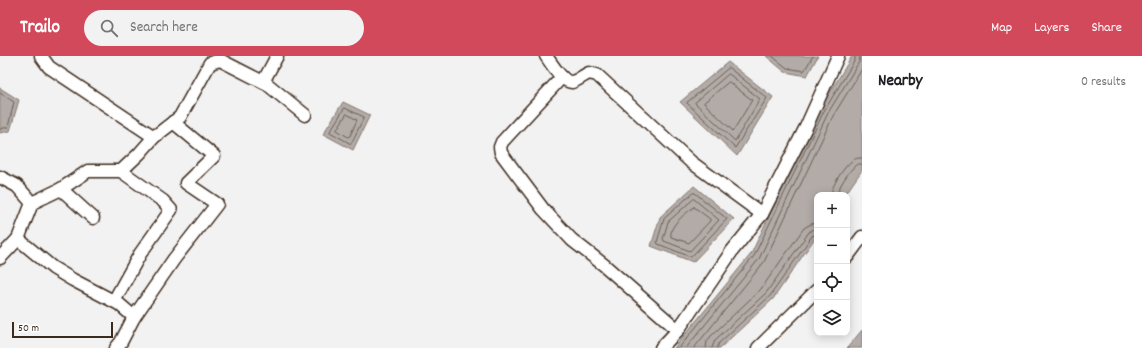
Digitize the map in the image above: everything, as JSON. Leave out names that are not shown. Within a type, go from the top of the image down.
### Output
[{"type":"street","points":[[41,56],[49,67],[154,137]]},
{"type":"street","points":[[263,82],[277,56]]},
{"type":"street","points":[[546,56],[562,77],[568,81],[574,82],[589,73],[597,74],[692,162],[762,214]]},
{"type":"street","points":[[661,348],[678,330],[732,251],[762,214],[806,127],[838,56]]},
{"type":"street","points":[[121,171],[154,137],[180,117],[207,59],[220,60],[263,82],[305,116]]},
{"type":"street","points":[[562,77],[502,142],[500,147],[501,153],[543,208],[572,240],[604,265],[678,330]]},
{"type":"street","points":[[116,348],[121,342],[134,317],[174,259],[217,204],[186,183],[214,156],[173,122]]},
{"type":"street","points":[[0,258],[18,239],[32,203],[61,189],[88,171],[121,171],[163,201],[171,210],[140,254],[114,301]]},
{"type":"street","points":[[0,177],[17,186],[32,203]]},
{"type":"street","points":[[61,189],[93,218]]},
{"type":"street","points":[[850,253],[862,236]]},
{"type":"street","points":[[18,239],[53,268],[114,301],[134,317]]},
{"type":"street","points":[[758,348],[814,293]]},
{"type":"water","points":[[766,56],[818,56],[807,76],[785,72]]},
{"type":"water","points":[[852,56],[862,56],[862,170],[847,192],[814,192],[814,239],[773,299],[720,348],[674,348],[751,254],[820,109]]},
{"type":"water","points":[[728,62],[773,97],[737,156],[680,102]]},
{"type":"water","points":[[0,88],[19,100],[10,131],[0,133]]},
{"type":"water","points":[[343,102],[370,115],[353,150],[323,134]]},
{"type":"water","points":[[694,186],[734,219],[693,262],[651,246],[660,217]]},
{"type":"water","points":[[862,330],[862,348],[847,348]]}]
